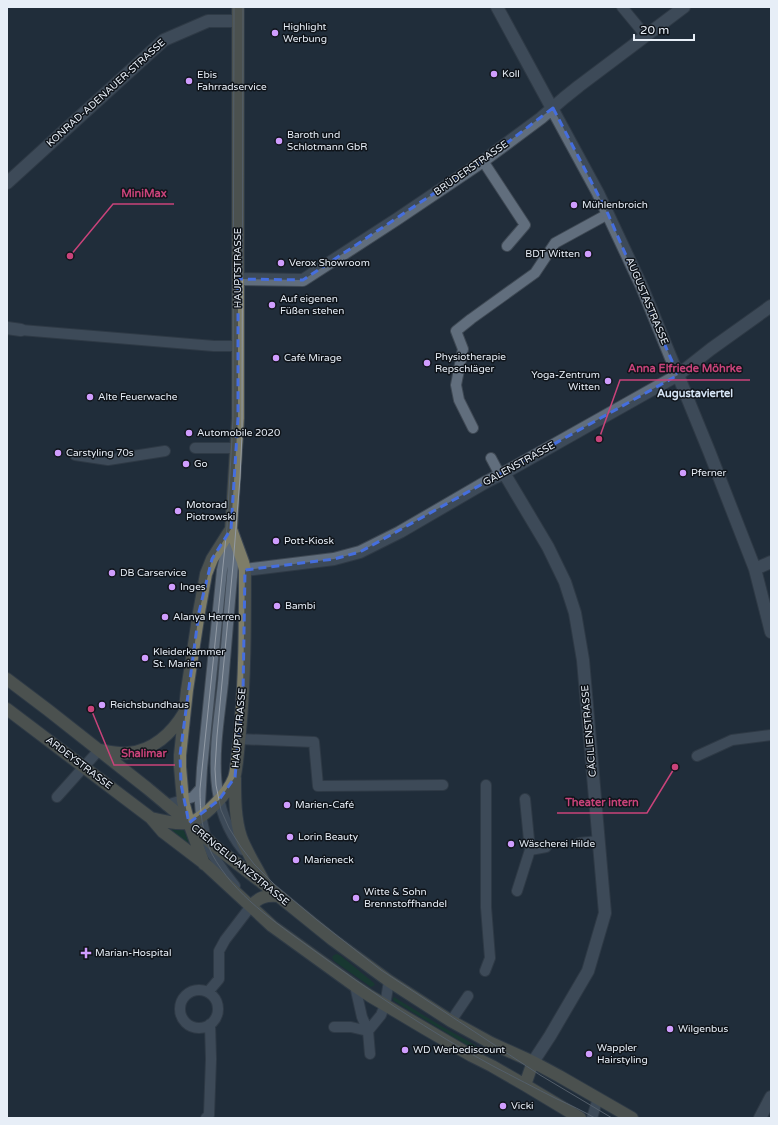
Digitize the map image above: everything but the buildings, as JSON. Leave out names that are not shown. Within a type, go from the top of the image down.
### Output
[{"type":"main road","name":"HAUPTSTRASSE","points":[[231,529],[212,559],[206,574],[187,690],[180,767],[183,801],[189,823],[201,816],[219,800],[228,790],[235,777],[243,694],[245,570],[231,529],[238,418],[238,7]]},
{"type":"main road","points":[[7,679],[99,750],[189,823]]},
{"type":"main road","name":"ARDEYSTRASSE","points":[[7,709],[151,818],[163,832],[205,864]]},
{"type":"main road","points":[[99,750],[117,753],[130,753],[144,750],[156,744],[168,734],[177,725],[185,711]]},
{"type":"main road","points":[[235,777],[238,828],[241,838],[265,885]]},
{"type":"main road","name":"ARDEYSTRASSE","points":[[151,818],[164,822],[189,823]]},
{"type":"main road","name":"CRENGELDANZSTRASSE","points":[[189,823],[206,839],[278,896],[389,981],[451,1021],[491,1043],[532,1062],[598,1098],[627,1117]]},
{"type":"main road","name":"CRENGELDANZSTRASSE","points":[[189,823],[205,864],[272,926],[355,986],[385,1005],[580,1118]]},
{"type":"main road","points":[[251,906],[260,898],[267,896],[278,896]]},
{"type":"main road","points":[[525,1085],[532,1062]]},
{"type":"street","name":"AUGUSTASTRASSE","points":[[497,7],[598,193],[642,286],[755,569],[771,632]]},
{"type":"street","name":"BRÜDERSTRASSE","points":[[238,279],[303,280],[483,161],[541,118],[578,86],[684,7]]},
{"type":"street","name":"KONRAD-ADENAUER-STRASSE","points":[[7,182],[164,40],[208,21],[238,21]]},
{"type":"street","name":"GALENSTRASSE","points":[[245,570],[334,559],[360,552],[400,532],[486,482],[678,375],[711,349],[771,306]]},
{"type":"street","points":[[7,329],[21,330]]},
{"type":"street","name":"CÄCILIENSTRASSE","points":[[502,474],[548,547],[565,582],[575,613],[583,660],[605,913],[588,971],[550,1036],[532,1062]]},
{"type":"street","points":[[755,569],[771,562]]},
{"type":"street","points":[[760,1118],[771,1098]]},
{"type":"lane","points":[[622,7],[646,36]]},
{"type":"lane","points":[[483,161],[525,225],[507,246]]},
{"type":"lane","points":[[473,428],[459,400],[456,385],[463,348],[456,331],[471,318],[535,273],[555,243],[608,214]]},
{"type":"lane","points":[[21,330],[214,346],[237,346]]},
{"type":"lane","points":[[195,448],[236,448]]},
{"type":"lane","points":[[74,455],[108,460],[165,451]]},
{"type":"lane","points":[[491,458],[502,474]]},
{"type":"lane","points":[[208,992],[219,979],[219,952],[224,940],[251,906],[225,874],[212,854],[206,839],[200,803],[200,789],[222,570],[231,529]]},
{"type":"lane","points":[[231,529],[234,565],[217,736],[215,768],[216,785],[224,818],[240,847],[254,864]]},
{"type":"lane","points":[[697,756],[710,753],[732,740],[771,735]]},
{"type":"lane","points":[[239,738],[314,742],[318,786],[443,785]]},
{"type":"lane","points":[[57,797],[99,750]]},
{"type":"lane","points":[[485,971],[490,958],[486,907],[486,785]]},
{"type":"lane","points":[[166,805],[193,797],[200,789]]},
{"type":"lane","points":[[517,891],[530,850],[525,799]]},
{"type":"lane","points":[[579,843],[599,841]]},
{"type":"lane","points":[[530,850],[546,847]]},
{"type":"lane","points":[[368,1031],[381,1015],[385,1005],[389,981]]},
{"type":"lane","points":[[355,986],[362,1017],[368,1031],[370,1054]]},
{"type":"lane","points":[[202,990],[208,992],[216,999],[218,1010],[214,1021],[210,1024],[204,1027],[198,1027],[187,1023],[183,1019],[180,1008],[185,996],[190,992],[202,990]]},
{"type":"lane","points":[[451,1021],[468,996]]},
{"type":"lane","points":[[206,1118],[209,1115],[211,1059],[210,1024]]},
{"type":"lane","points":[[334,1027],[351,1027],[368,1031]]},
{"type":"lane","points":[[592,1118],[598,1098]]},
{"type":"highlighted area","points":[[553,108],[608,214],[678,375],[360,552],[334,559],[245,570],[243,694],[235,777],[219,800],[189,823],[181,784],[180,755],[199,612],[212,559],[231,529],[238,418],[238,279],[303,280],[483,161]]},
{"type":"green space","points":[[182,826],[191,847],[168,829],[168,827]]},
{"type":"green space","points":[[337,954],[375,985],[371,987],[334,961],[332,957]]},
{"type":"green space","points":[[394,997],[475,1045],[475,1049],[394,1001]]},
{"type":"tram line","points":[[234,7],[233,420],[227,527],[200,789],[200,806],[206,838],[212,854],[221,869],[244,895],[256,907],[312,949],[378,996],[446,1039],[493,1066],[595,1118]]},
{"type":"tram line","points":[[243,7],[242,434],[233,565],[215,769],[216,785],[221,810],[229,828],[254,864],[275,885],[317,920],[381,970],[540,1075],[612,1118]]},
{"type":"place","name":"Highlight Werbung","points":[[275,33]]},
{"type":"place","name":"Koll","points":[[494,74]]},
{"type":"place","name":"Ebis Fahrradservice","points":[[189,81]]},
{"type":"place","name":"Baroth und Schlotmann GbR","points":[[279,141]]},
{"type":"place","name":"Mühlenbroich","points":[[574,205]]},
{"type":"place","name":"BDT Witten","points":[[588,254]]},
{"type":"place","name":"MiniMax","points":[[70,256]]},
{"type":"place","name":"Verox Showroom","points":[[281,263]]},
{"type":"place","name":"Auf eigenen Füßen stehen","points":[[272,305]]},
{"type":"place","name":"Café Mirage","points":[[276,358]]},
{"type":"place","name":"Physiotherapie Repschläger","points":[[427,363]]},
{"type":"place","name":"Yoga-Zentrum Witten","points":[[608,381]]},
{"type":"place","name":"Alte Feuerwache","points":[[90,397]]},
{"type":"place","name":"Automobile 2020","points":[[189,433]]},
{"type":"place","name":"Anna Elfriede Möhrke","points":[[599,439]]},
{"type":"place","name":"Carstyling 70s","points":[[58,453]]},
{"type":"place","name":"Go","points":[[186,464]]},
{"type":"place","name":"Pferner","points":[[683,473]]},
{"type":"place","name":"Motorad Piotrowski","points":[[178,511]]},
{"type":"place","name":"Pott-Kiosk","points":[[276,541]]},
{"type":"place","name":"DB Carservice","points":[[112,573]]},
{"type":"place","name":"Inges","points":[[172,587]]},
{"type":"place","name":"Bambi","points":[[277,606]]},
{"type":"place","name":"Alanya Herren","points":[[165,617]]},
{"type":"place","name":"Kleiderkammer St. Marien","points":[[145,658]]},
{"type":"place","name":"Reichsbundhaus","points":[[102,705]]},
{"type":"place","name":"Shalimar","points":[[91,709]]},
{"type":"place","name":"Theater intern","points":[[675,767]]},
{"type":"place","name":"Marien-Café","points":[[287,805]]},
{"type":"place","name":"Lorin Beauty","points":[[290,837]]},
{"type":"place","name":"Wäscherei Hilde","points":[[511,844]]},
{"type":"place","name":"Marieneck","points":[[296,860]]},
{"type":"place","name":"Witte & Sohn Brennstoffhandel","points":[[356,898]]},
{"type":"place","name":"Marian-Hospital","points":[[86,953]]},
{"type":"place","name":"Wilgenbus","points":[[670,1029]]},
{"type":"place","name":"WD Werbediscount","points":[[405,1050]]},
{"type":"place","name":"Wappler Hairstyling","points":[[589,1054]]},
{"type":"place","name":"Vicki","points":[[503,1106]]},
{"type":"district","name":"Augustaviertel","points":[[695,393]]}]
